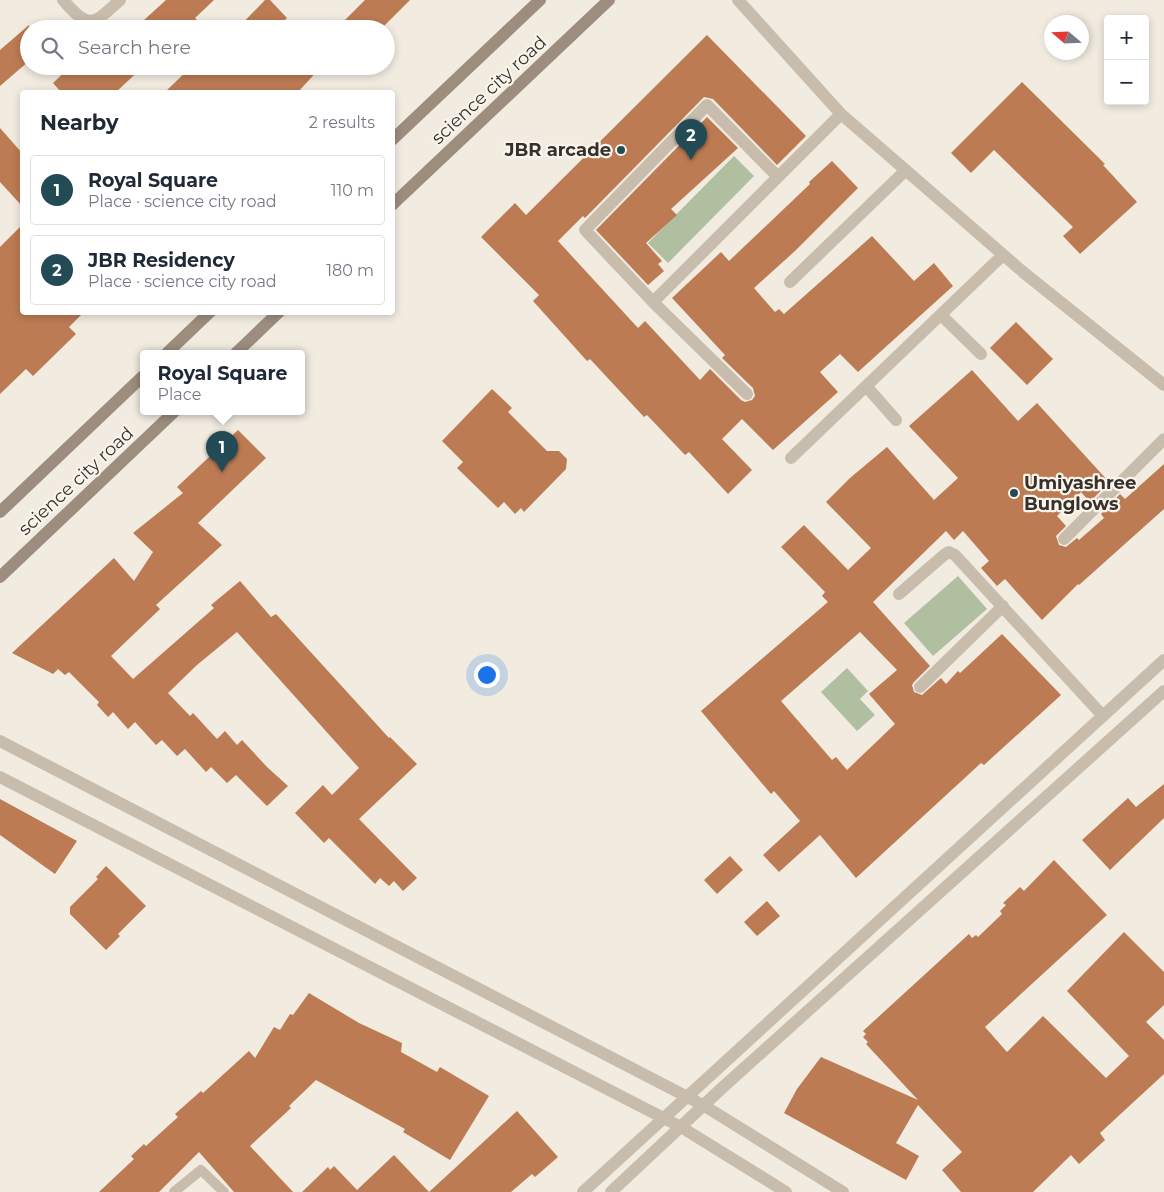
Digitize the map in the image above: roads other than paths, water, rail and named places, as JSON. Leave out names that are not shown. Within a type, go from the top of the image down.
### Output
[{"type":"main road","points":[[395,137],[540,0]]},
{"type":"main road","name":"science city road","points":[[395,202],[609,0]]},
{"type":"main road","points":[[170,350],[207,315]]},
{"type":"main road","points":[[239,350],[276,315]]},
{"type":"main road","points":[[0,512],[140,379]]},
{"type":"main road","name":"science city road","points":[[0,577],[171,415]]},
{"type":"street","points":[[63,0],[82,20]]},
{"type":"street","points":[[95,20],[120,0]]},
{"type":"street","points":[[738,0],[842,114],[1003,255],[1164,385]]},
{"type":"street","points":[[747,394],[653,302],[585,230],[707,105],[778,177]]},
{"type":"street","points":[[653,302],[842,114]]},
{"type":"street","points":[[790,282],[906,170]]},
{"type":"street","points":[[791,458],[1003,255]]},
{"type":"street","points":[[941,315],[981,354]]},
{"type":"street","points":[[866,386],[896,420]]},
{"type":"street","points":[[1064,539],[1164,439]]},
{"type":"street","points":[[899,594],[944,555],[949,552],[955,555],[1103,716]]},
{"type":"street","points":[[920,687],[1003,606]]},
{"type":"street","points":[[583,1192],[1164,660]]},
{"type":"street","points":[[611,1192],[703,1105],[1164,691]]},
{"type":"street","points":[[0,741],[703,1105],[843,1192]]},
{"type":"street","points":[[0,778],[664,1118],[786,1192]]},
{"type":"lane","points":[[174,1192],[196,1172],[201,1170],[224,1192]]},
{"type":"place","name":"JBR arcade","points":[[621,150]]},
{"type":"place","name":"JBR Residency","points":[[691,160]]},
{"type":"place","name":"Royal Square","points":[[222,472]]},
{"type":"place","name":"Umiyashree Bunglows","points":[[1014,493]]}]
